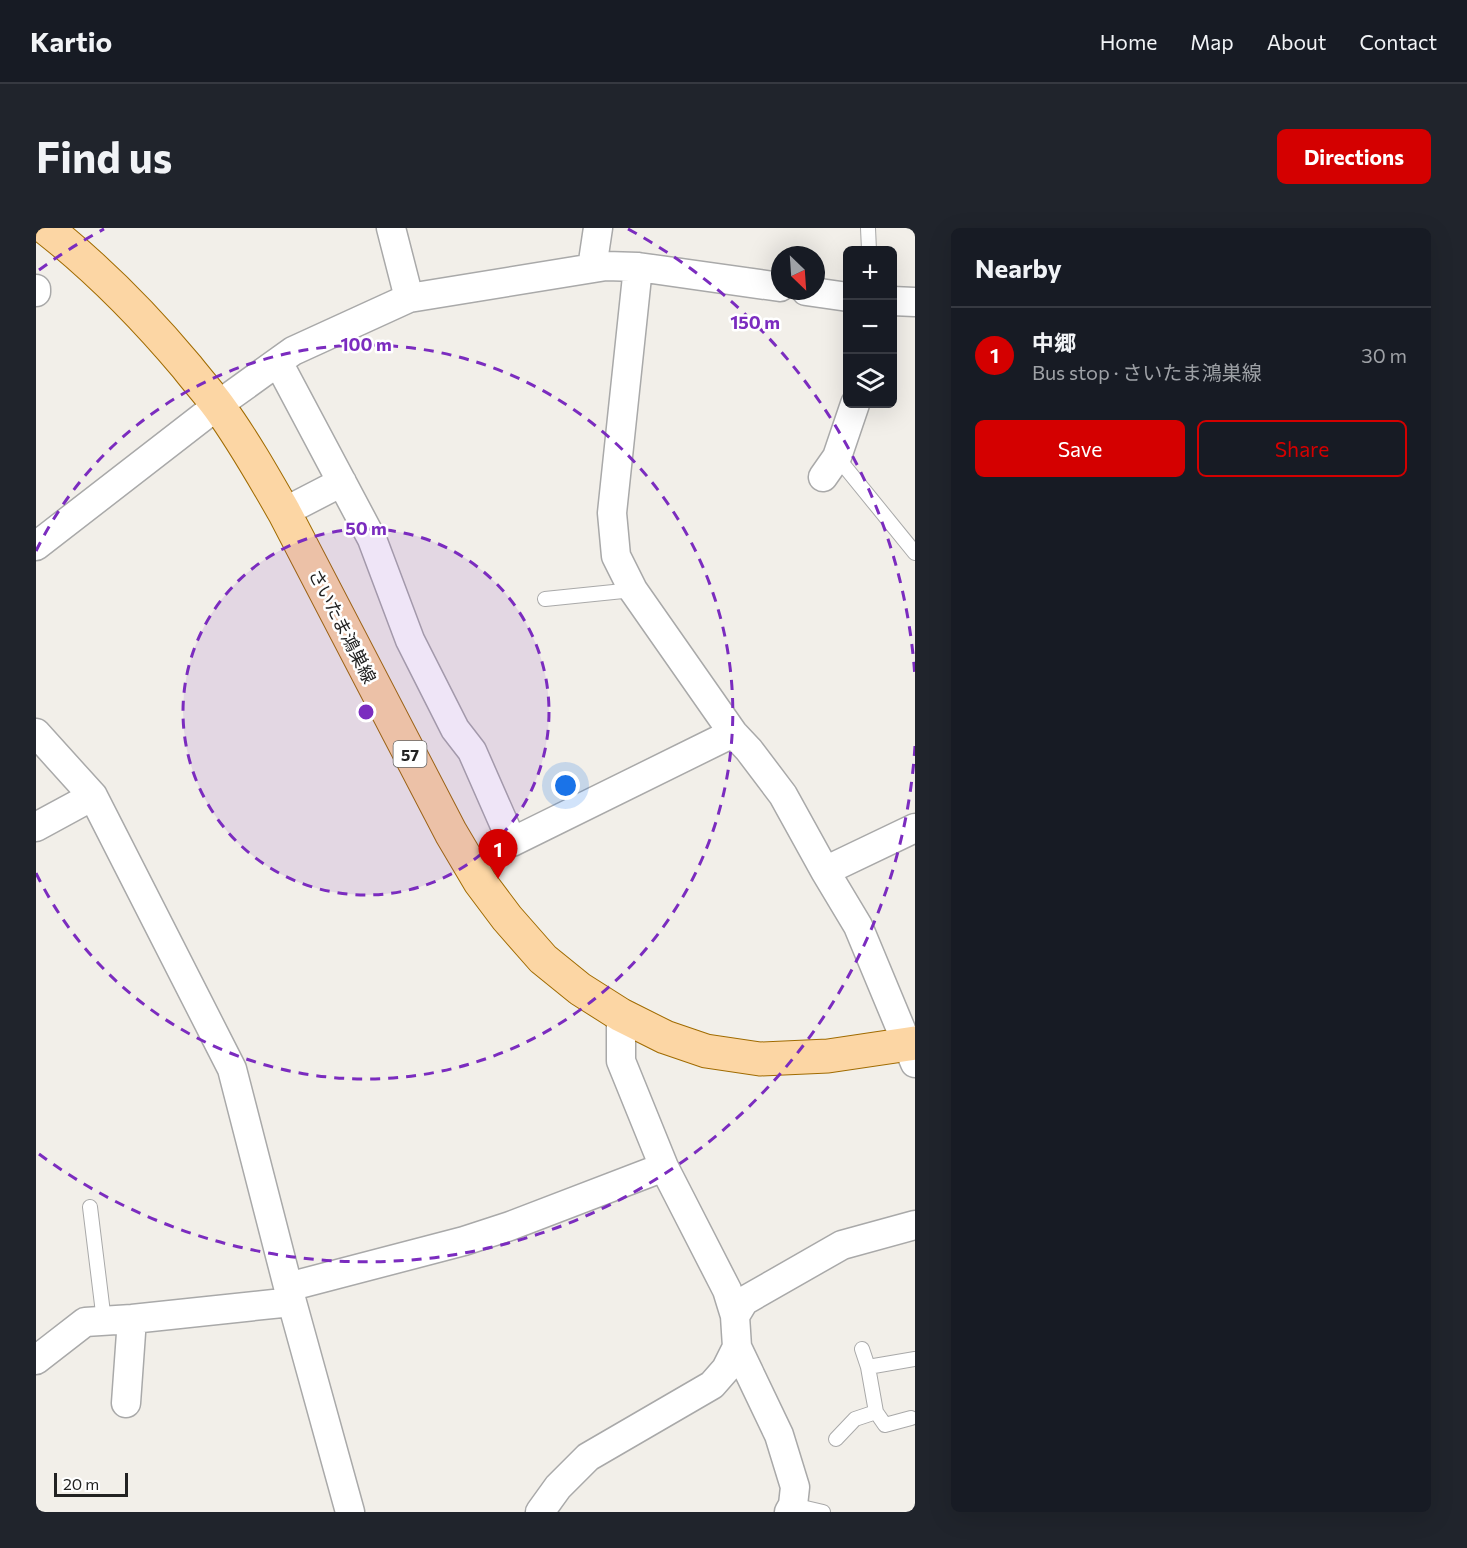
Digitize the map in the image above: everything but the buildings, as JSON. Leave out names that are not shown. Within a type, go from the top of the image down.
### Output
[{"type":"main road","name":"さいたま鴻巣線","points":[[46,228],[74,250],[119,293],[162,338],[218,405],[284,512],[451,833],[480,882],[507,918],[543,959],[580,989],[621,1015],[665,1037],[706,1051],[760,1059],[913,1050]]},
{"type":"street","points":[[392,228],[409,298]]},
{"type":"street","points":[[592,268],[598,228]]},
{"type":"street","points":[[36,546],[218,405],[293,351],[409,298],[606,266],[638,267],[771,286]]},
{"type":"street","points":[[638,267],[612,513],[616,556],[633,590],[733,733],[783,795],[858,926],[913,1050]]},
{"type":"street","points":[[825,294],[843,296]]},
{"type":"street","points":[[897,301],[915,302]]},
{"type":"street","points":[[278,362],[372,539],[410,640],[455,729],[472,751],[512,842],[733,733]]},
{"type":"street","points":[[830,467],[853,408]]},
{"type":"street","points":[[284,512],[342,482]]},
{"type":"street","points":[[36,733],[93,796],[232,1070],[350,1512]]},
{"type":"street","points":[[36,827],[93,796]]},
{"type":"street","points":[[825,871],[915,828]]},
{"type":"street","points":[[621,1015],[621,1061],[664,1167],[727,1290],[735,1316],[737,1347],[779,1435],[795,1487],[791,1508]]},
{"type":"street","points":[[36,1360],[85,1322],[118,1320],[290,1294],[510,1226],[664,1167]]},
{"type":"street","points":[[735,1316],[744,1301],[842,1245],[915,1225]]},
{"type":"street","points":[[118,1320],[126,1403]]},
{"type":"street","points":[[540,1512],[558,1487],[588,1457],[712,1385],[726,1369],[737,1347]]},
{"type":"lane","points":[[868,228],[869,246]]},
{"type":"lane","points":[[830,467],[915,553]]},
{"type":"lane","points":[[545,599],[633,590]]},
{"type":"lane","points":[[90,1207],[118,1320]]},
{"type":"lane","points":[[862,1349],[868,1367],[876,1412],[885,1425],[911,1418]]},
{"type":"lane","points":[[868,1367],[915,1359]]},
{"type":"lane","points":[[836,1438],[855,1419],[876,1412]]},
{"type":"lane","points":[[791,1508],[823,1512]]},
{"type":"place","name":"中郷","points":[[498,879]]}]
